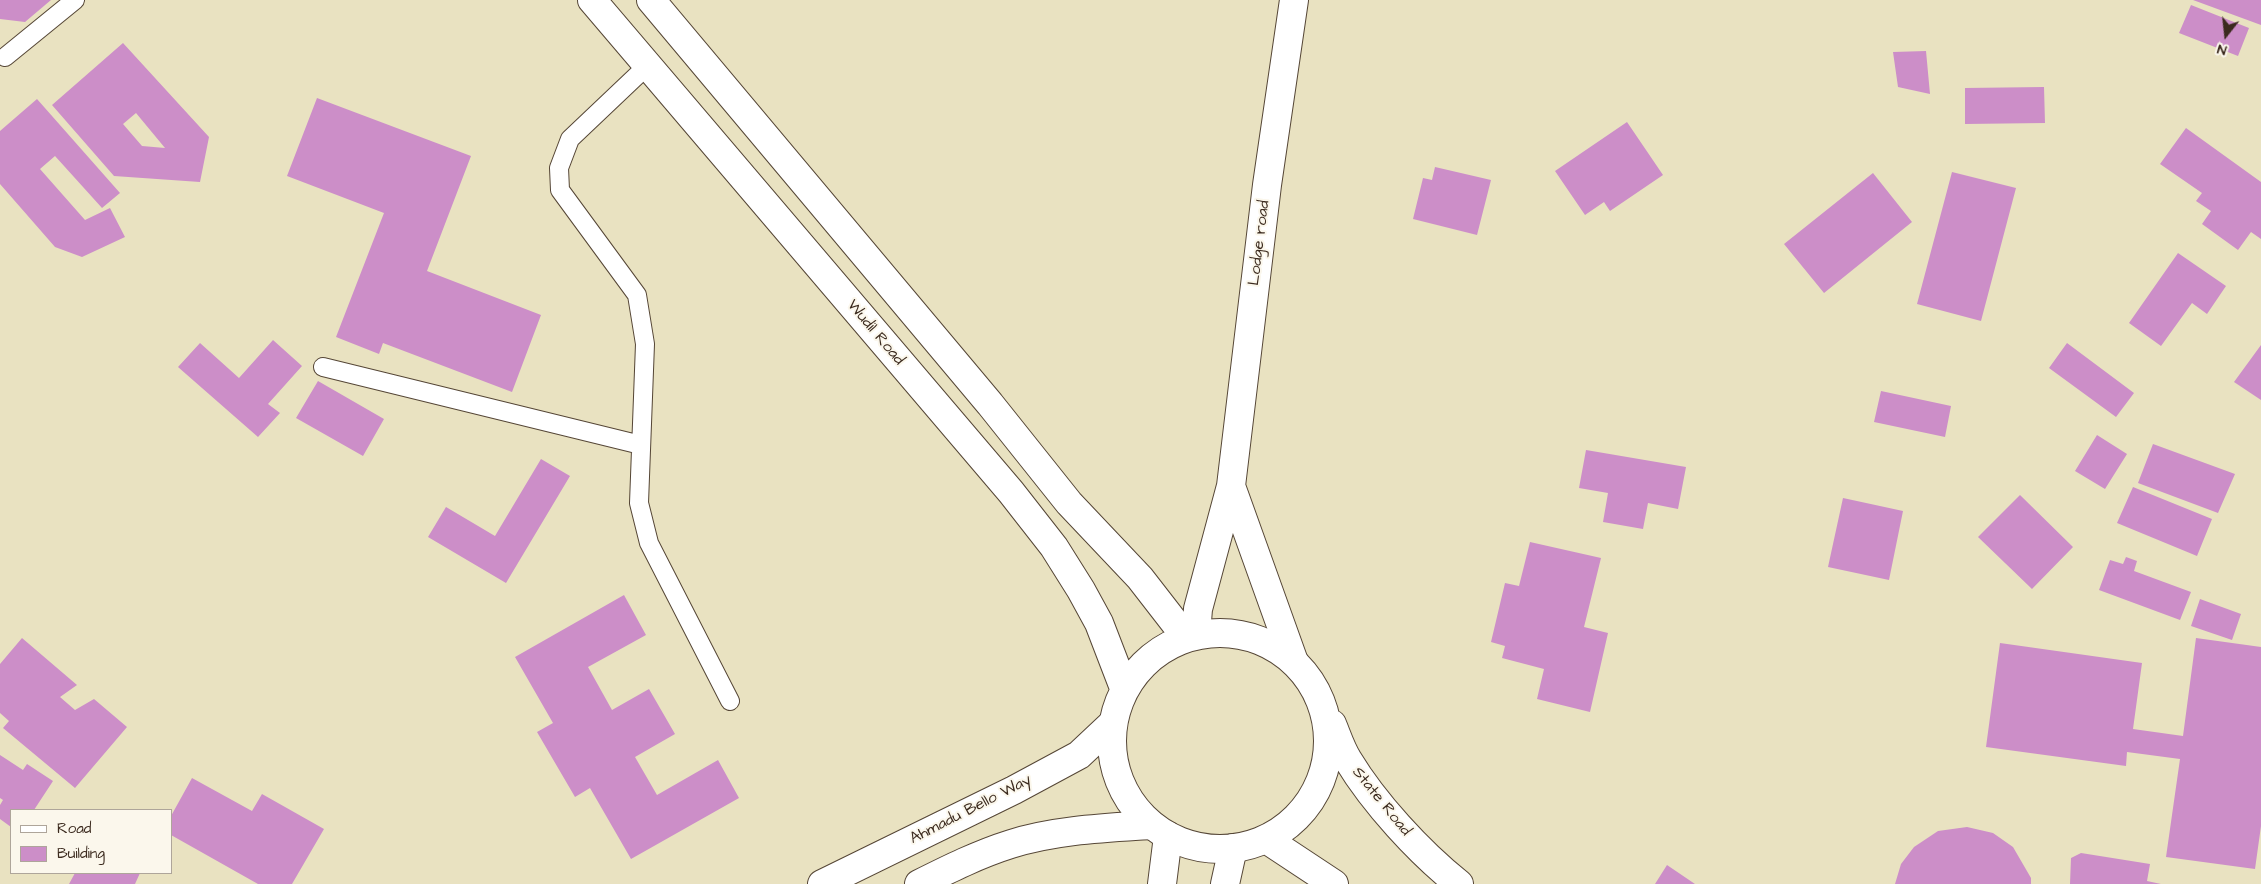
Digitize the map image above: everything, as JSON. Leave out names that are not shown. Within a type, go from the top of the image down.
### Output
[{"type":"main road","name":"Wudil Road","points":[[592,0],[1011,492],[1054,547],[1099,623],[1124,688]]},
{"type":"main road","points":[[651,0],[990,404],[1069,503],[1140,578],[1190,635]]},
{"type":"main road","name":"Lodge road","points":[[1190,635],[1231,486],[1267,185],[1294,0]]},
{"type":"main road","points":[[1231,486],[1293,659],[1324,706],[1329,737],[1326,769],[1313,798],[1293,822],[1266,839],[1233,848],[1199,847],[1160,830],[1126,797],[1112,762],[1112,724],[1124,688],[1149,657],[1190,635],[1230,632],[1264,641],[1293,659]]},
{"type":"main road","name":"State Road","points":[[1324,706],[1347,760],[1389,815],[1439,868],[1459,884]]},
{"type":"main road","name":"Ahmadu Bello Way","points":[[822,884],[1005,794],[1079,755],[1112,724]]},
{"type":"main road","points":[[919,884],[955,866],[1012,844],[1098,829],[1160,830]]},
{"type":"main road","points":[[1160,830],[1162,884]]},
{"type":"main road","points":[[1266,839],[1334,884]]},
{"type":"main road","points":[[1225,884],[1233,848]]},
{"type":"lane","points":[[5,57],[75,0]]},
{"type":"lane","points":[[648,65],[570,140],[559,168],[560,190],[637,296],[645,344],[639,503],[649,543],[730,700]]},
{"type":"lane","points":[[322,367],[641,445]]},
{"type":"building","points":[[0,0],[51,0],[25,22],[0,19]]},
{"type":"building","points":[[2193,0],[2261,0],[2261,25]]},
{"type":"building","points":[[2191,5],[2249,28],[2238,56],[2179,33]]},
{"type":"building","points":[[123,43],[209,137],[200,182],[114,176],[52,105]],"holes":[[[136,113],[165,148],[142,146],[123,124]]]},
{"type":"building","points":[[1926,51],[1930,94],[1898,87],[1893,52]]},
{"type":"building","points":[[2044,87],[2045,123],[1965,124],[1965,88]]},
{"type":"building","points":[[317,98],[471,156],[427,271],[541,315],[512,392],[383,343],[379,354],[336,337],[384,213],[287,176]]},
{"type":"building","points":[[37,99],[120,193],[102,208],[55,156],[40,169],[85,220],[110,208],[125,237],[82,257],[55,247],[0,184],[0,131]]},
{"type":"building","points":[[1627,122],[1663,175],[1610,211],[1604,202],[1585,215],[1555,171]]},
{"type":"building","points":[[2186,128],[2261,182],[2261,239],[2251,232],[2238,250],[2202,224],[2211,211],[2196,201],[2202,193],[2160,164]]},
{"type":"building","points":[[1435,167],[1491,180],[1477,235],[1413,219],[1423,178],[1432,180]]},
{"type":"building","points":[[1952,172],[2016,188],[1981,321],[1917,304]]},
{"type":"building","points":[[1873,173],[1912,222],[1824,293],[1784,244]]},
{"type":"building","points":[[2178,253],[2226,286],[2207,314],[2192,303],[2161,346],[2129,323]]},
{"type":"building","points":[[273,340],[302,366],[268,404],[280,413],[258,437],[178,367],[200,343],[239,378]]},
{"type":"building","points":[[2067,343],[2134,393],[2116,417],[2049,368]]},
{"type":"building","points":[[2261,345],[2261,400],[2234,382]]},
{"type":"building","points":[[318,381],[384,419],[363,456],[296,418]]},
{"type":"building","points":[[1881,391],[1951,406],[1945,437],[1874,422]]},
{"type":"building","points":[[2097,435],[2127,454],[2105,489],[2075,471]]},
{"type":"building","points":[[2153,444],[2235,474],[2218,513],[2138,483]]},
{"type":"building","points":[[1586,450],[1686,467],[1678,509],[1648,503],[1643,529],[1603,522],[1608,493],[1579,488]]},
{"type":"building","points":[[541,459],[570,476],[506,583],[428,537],[446,507],[495,536]]},
{"type":"building","points":[[2133,487],[2212,519],[2197,556],[2117,523]]},
{"type":"building","points":[[2020,495],[2073,547],[2032,589],[1978,537]]},
{"type":"building","points":[[1843,498],[1903,511],[1889,580],[1828,567]]},
{"type":"building","points":[[1530,542],[1601,558],[1584,627],[1608,633],[1590,712],[1537,699],[1544,669],[1502,658],[1505,646],[1491,642],[1505,583],[1519,586]]},
{"type":"building","points":[[2126,557],[2137,561],[2134,571],[2191,592],[2180,620],[2099,590],[2110,560],[2123,564]]},
{"type":"building","points":[[624,595],[646,635],[588,667],[612,710],[649,689],[675,734],[635,757],[657,795],[718,760],[739,798],[631,859],[590,788],[575,797],[537,732],[553,723],[515,657]]},
{"type":"building","points":[[2200,599],[2241,614],[2232,640],[2191,626]]},
{"type":"building","points":[[22,638],[77,685],[60,697],[75,710],[94,699],[127,727],[75,788],[3,728],[9,721],[0,713],[0,664]]},
{"type":"building","points":[[2196,638],[2261,647],[2261,826],[2255,869],[2166,857],[2180,759],[2127,752],[2126,766],[1986,747],[2000,643],[2142,663],[2133,729],[2183,736]]},
{"type":"building","points":[[0,755],[23,770],[27,764],[53,781],[35,809],[10,809],[10,826],[0,819],[0,805],[3,800],[0,798]]},
{"type":"building","points":[[192,778],[252,811],[262,794],[324,829],[292,884],[258,884],[172,836],[172,814]]},
{"type":"building","points":[[1967,827],[1993,833],[2013,847],[2031,878],[2031,884],[1895,884],[1901,864],[1914,847],[1938,831]]},
{"type":"building","points":[[2081,853],[2150,864],[2147,881],[2161,884],[2070,884],[2071,858]]},
{"type":"building","points":[[1667,865],[1695,884],[1655,884]]},
{"type":"building","points":[[74,874],[140,874],[135,884],[69,884]]}]
